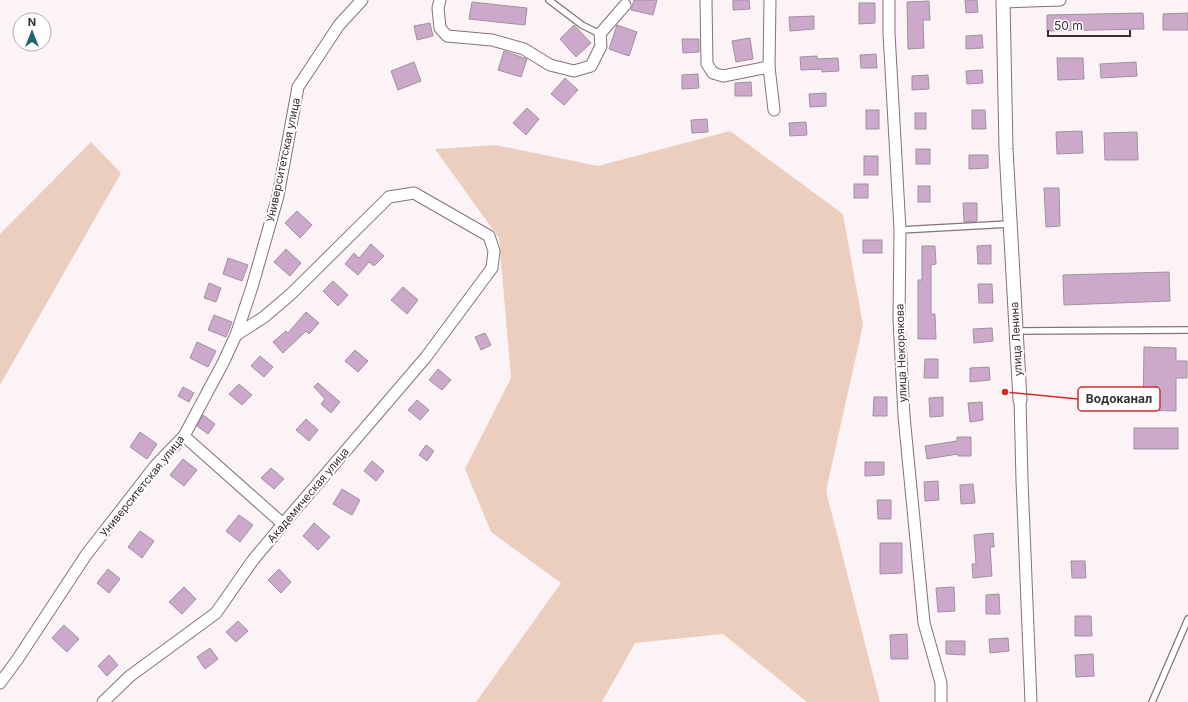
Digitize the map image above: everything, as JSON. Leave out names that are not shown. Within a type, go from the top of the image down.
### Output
[{"type":"street","name":"Университетская улица","points":[[0,683],[86,555],[156,465],[184,436],[236,336],[252,287],[278,196],[298,87],[339,25],[362,0]]},
{"type":"street","points":[[440,0],[438,8],[440,28],[447,36],[492,40],[524,49],[550,65],[574,71],[591,66],[601,46],[600,34],[625,5]]},
{"type":"street","points":[[706,0],[707,64],[713,73],[723,76],[770,67]]},
{"type":"street","points":[[770,0],[770,67],[774,110]]},
{"type":"street","name":"улица Некорякова","points":[[889,0],[889,33],[900,230],[898,320],[904,416],[924,623],[941,682],[941,702]]},
{"type":"street","points":[[1003,1],[1060,0]]},
{"type":"street","name":"улица Ленина","points":[[1003,1],[1006,149],[1020,400],[1031,702]]},
{"type":"street","name":"Академическая улица","points":[[103,702],[130,676],[216,613],[253,560],[426,357],[492,268],[494,251],[489,236],[414,193],[388,197],[291,294],[264,317],[236,336]]},
{"type":"street","points":[[184,436],[283,524]]},
{"type":"lane","points":[[549,0],[582,25],[600,34]]},
{"type":"lane","points":[[900,230],[1010,224]]},
{"type":"lane","points":[[1016,331],[1188,330]]},
{"type":"lane","points":[[1152,702],[1188,619]]},
{"type":"shaded area","points":[[730,131],[843,214],[863,325],[826,491],[880,702],[807,702],[723,634],[635,643],[602,702],[476,702],[561,583],[491,532],[465,469],[511,378],[499,238],[435,149],[496,145],[598,166]]},
{"type":"shaded area","points":[[91,142],[121,173],[0,385],[0,234]]},
{"type":"building","points":[[634,0],[657,0],[653,15],[631,10]]},
{"type":"building","points":[[733,0],[749,0],[750,9],[733,10]]},
{"type":"building","points":[[965,0],[977,0],[978,12],[966,13]]},
{"type":"building","points":[[929,1],[930,20],[923,20],[924,48],[908,49],[907,2]]},
{"type":"building","points":[[472,2],[527,8],[525,25],[469,19]]},
{"type":"building","points":[[859,3],[875,3],[875,23],[859,24]]},
{"type":"building","points":[[1143,13],[1144,29],[1047,31],[1047,15]]},
{"type":"building","points":[[1188,13],[1188,30],[1163,30],[1163,14]]},
{"type":"building","points":[[814,16],[814,29],[790,31],[789,17]]},
{"type":"building","points":[[430,23],[433,36],[417,40],[414,26]]},
{"type":"building","points":[[574,25],[591,43],[576,57],[560,39]]},
{"type":"building","points":[[617,25],[637,32],[629,56],[609,49]]},
{"type":"building","points":[[982,35],[983,48],[966,49],[966,36]]},
{"type":"building","points":[[750,38],[753,59],[736,62],[732,41]]},
{"type":"building","points":[[682,39],[699,39],[699,52],[683,53]]},
{"type":"building","points":[[504,51],[527,59],[521,77],[498,70]]},
{"type":"building","points":[[876,54],[877,68],[861,68],[860,55]]},
{"type":"building","points":[[817,56],[817,59],[838,58],[839,71],[822,72],[822,69],[801,70],[800,57]]},
{"type":"building","points":[[1057,58],[1083,58],[1084,79],[1058,80]]},
{"type":"building","points":[[414,62],[421,81],[398,90],[391,71]]},
{"type":"building","points":[[1136,62],[1137,76],[1101,78],[1100,64]]},
{"type":"building","points":[[982,70],[983,83],[967,84],[966,71]]},
{"type":"building","points":[[698,74],[699,88],[682,89],[682,75]]},
{"type":"building","points":[[928,75],[929,89],[912,90],[912,76]]},
{"type":"building","points":[[565,78],[578,90],[564,105],[551,94]]},
{"type":"building","points":[[751,82],[752,96],[735,96],[735,83]]},
{"type":"building","points":[[826,93],[826,106],[810,107],[809,94]]},
{"type":"building","points":[[527,108],[539,119],[526,135],[513,123]]},
{"type":"building","points":[[866,110],[879,110],[879,129],[866,129]]},
{"type":"building","points":[[972,110],[985,110],[986,129],[972,129]]},
{"type":"building","points":[[915,113],[926,113],[926,129],[915,129]]},
{"type":"building","points":[[707,119],[708,132],[692,133],[691,120]]},
{"type":"building","points":[[806,122],[807,135],[790,136],[789,123]]},
{"type":"building","points":[[1082,131],[1083,153],[1057,154],[1056,132]]},
{"type":"building","points":[[1137,132],[1138,160],[1105,160],[1104,133]]},
{"type":"building","points":[[916,149],[930,149],[930,164],[916,164]]},
{"type":"building","points":[[969,155],[988,155],[988,168],[969,169]]},
{"type":"building","points":[[864,156],[878,156],[878,175],[864,175]]},
{"type":"building","points":[[854,184],[868,184],[868,198],[854,198]]},
{"type":"building","points":[[918,186],[930,186],[930,202],[918,202]]},
{"type":"building","points":[[1044,188],[1059,188],[1060,226],[1046,227]]},
{"type":"building","points":[[963,203],[977,203],[977,221],[964,222]]},
{"type":"building","points":[[297,211],[312,225],[300,238],[285,223]]},
{"type":"building","points":[[863,240],[882,240],[882,253],[863,253]]},
{"type":"building","points":[[371,244],[384,256],[374,266],[369,262],[358,275],[345,264],[354,253],[359,258]]},
{"type":"building","points":[[991,245],[991,264],[978,264],[977,246]]},
{"type":"building","points":[[922,246],[935,246],[936,264],[931,265],[931,314],[935,314],[936,339],[918,339],[918,280],[922,280]]},
{"type":"building","points":[[286,249],[301,263],[290,276],[274,262]]},
{"type":"building","points":[[228,258],[248,265],[242,281],[223,274]]},
{"type":"building","points":[[1169,272],[1170,301],[1064,305],[1063,275]]},
{"type":"building","points":[[333,281],[348,295],[338,306],[323,291]]},
{"type":"building","points":[[209,283],[221,288],[216,302],[204,298]]},
{"type":"building","points":[[978,284],[992,284],[993,303],[979,303]]},
{"type":"building","points":[[403,287],[418,300],[407,314],[391,300]]},
{"type":"building","points":[[306,312],[319,323],[309,334],[306,331],[283,353],[273,342],[286,331],[288,333]]},
{"type":"building","points":[[214,315],[232,322],[226,337],[208,330]]},
{"type":"building","points":[[992,328],[993,341],[974,343],[973,329]]},
{"type":"building","points":[[485,333],[491,345],[481,350],[475,337]]},
{"type":"building","points":[[197,342],[216,351],[208,367],[190,358]]},
{"type":"building","points":[[1144,347],[1176,348],[1176,361],[1187,361],[1187,378],[1176,378],[1176,411],[1143,410]]},
{"type":"building","points":[[355,350],[368,361],[358,372],[345,361]]},
{"type":"building","points":[[260,356],[273,367],[264,377],[251,366]]},
{"type":"building","points":[[925,359],[938,359],[938,378],[924,378]]},
{"type":"building","points":[[989,367],[990,380],[970,382],[970,368]]},
{"type":"building","points":[[438,369],[451,380],[442,390],[429,380]]},
{"type":"building","points":[[318,383],[340,402],[331,413],[321,404],[325,399],[314,387]]},
{"type":"building","points":[[239,384],[252,395],[242,405],[229,394]]},
{"type":"building","points":[[183,387],[194,393],[189,402],[178,396]]},
{"type":"building","points":[[874,397],[887,397],[887,416],[873,416]]},
{"type":"building","points":[[943,397],[943,416],[930,417],[929,398]]},
{"type":"building","points":[[417,400],[429,410],[420,420],[408,410]]},
{"type":"building","points":[[982,402],[983,420],[970,422],[968,403]]},
{"type":"building","points":[[203,415],[215,424],[208,434],[197,426]]},
{"type":"building","points":[[306,419],[318,430],[309,441],[296,430]]},
{"type":"building","points":[[1134,428],[1178,428],[1178,449],[1134,449]]},
{"type":"building","points":[[140,432],[157,444],[147,459],[130,447]]},
{"type":"building","points":[[957,437],[971,437],[971,456],[958,456],[958,454],[927,459],[925,446],[957,441]]},
{"type":"building","points":[[426,445],[434,451],[427,461],[419,455]]},
{"type":"building","points":[[183,459],[197,470],[184,486],[170,475]]},
{"type":"building","points":[[372,461],[384,471],[376,481],[364,471]]},
{"type":"building","points":[[865,462],[884,462],[884,475],[865,476]]},
{"type":"building","points":[[271,468],[284,479],[274,489],[261,478]]},
{"type":"building","points":[[938,481],[939,500],[925,501],[924,482]]},
{"type":"building","points":[[973,484],[975,503],[961,504],[960,485]]},
{"type":"building","points":[[342,489],[360,500],[352,515],[333,504]]},
{"type":"building","points":[[877,500],[891,500],[891,519],[878,519]]},
{"type":"building","points":[[239,515],[253,525],[240,542],[226,531]]},
{"type":"building","points":[[314,523],[330,537],[318,550],[303,536]]},
{"type":"building","points":[[140,531],[154,541],[142,558],[128,547]]},
{"type":"building","points":[[993,533],[994,547],[990,547],[992,576],[973,578],[972,564],[976,564],[974,535]]},
{"type":"building","points":[[880,543],[902,543],[902,573],[880,574]]},
{"type":"building","points":[[1071,561],[1085,561],[1086,578],[1072,578]]},
{"type":"building","points":[[108,569],[120,579],[109,593],[97,583]]},
{"type":"building","points":[[279,569],[291,582],[281,593],[268,580]]},
{"type":"building","points":[[184,587],[196,599],[182,614],[169,602]]},
{"type":"building","points":[[954,587],[955,611],[938,612],[936,588]]},
{"type":"building","points":[[999,594],[1000,614],[986,614],[986,595]]},
{"type":"building","points":[[1075,616],[1091,616],[1092,636],[1075,636]]},
{"type":"building","points":[[238,621],[248,631],[236,642],[226,632]]},
{"type":"building","points":[[64,625],[79,639],[67,652],[52,638]]},
{"type":"building","points":[[907,634],[908,659],[891,659],[890,635]]},
{"type":"building","points":[[1008,638],[1009,651],[990,653],[989,639]]},
{"type":"building","points":[[946,641],[965,641],[965,655],[946,654]]},
{"type":"building","points":[[210,648],[218,659],[205,669],[197,657]]},
{"type":"building","points":[[1093,654],[1094,676],[1076,677],[1075,655]]},
{"type":"building","points":[[109,655],[118,665],[107,676],[98,666]]},
{"type":"place","name":"Водоканал","points":[[1005,392]]}]
